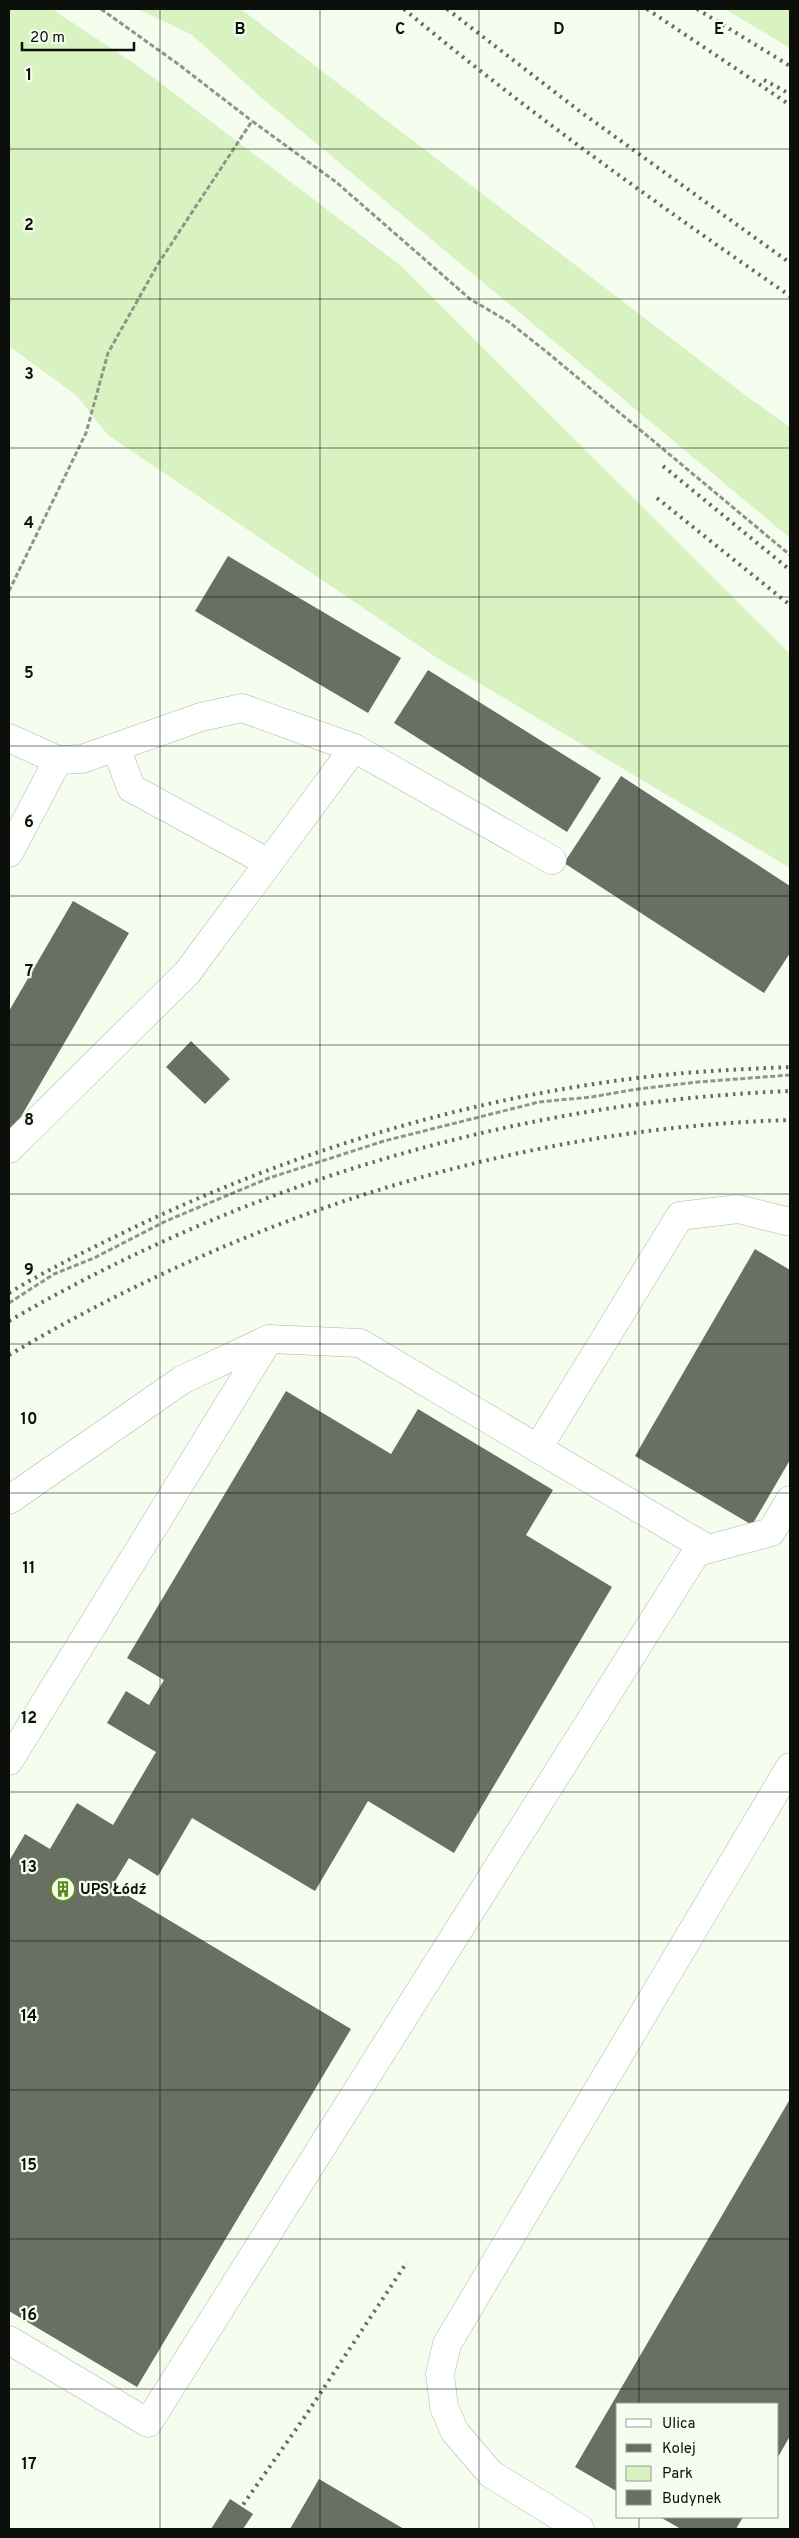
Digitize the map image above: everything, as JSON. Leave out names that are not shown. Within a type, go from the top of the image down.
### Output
[{"type":"lane","points":[[9,738],[58,760],[82,759],[202,717],[242,708],[354,748],[552,860]]},
{"type":"lane","points":[[116,747],[131,788],[269,863]]},
{"type":"lane","points":[[9,1149],[187,973],[354,748]]},
{"type":"lane","points":[[9,853],[58,760]]},
{"type":"lane","points":[[538,1448],[680,1216],[738,1209],[790,1222]]},
{"type":"lane","points":[[9,1761],[269,1339]]},
{"type":"lane","points":[[9,1500],[182,1380],[269,1339],[360,1343],[701,1545],[705,1550],[771,1532],[790,1500]]},
{"type":"lane","points":[[9,2340],[148,2422],[701,1545]]},
{"type":"lane","points":[[580,2529],[491,2474],[454,2432],[444,2407],[440,2374],[448,2344],[790,1767]]},
{"type":"path","points":[[101,9],[336,182],[470,299],[509,322],[548,353],[790,555]]},
{"type":"path","points":[[9,591],[86,433],[108,353],[158,264],[252,121]]},
{"type":"path","points":[[9,1303],[54,1274],[94,1258],[166,1221],[269,1178],[384,1141],[539,1102],[591,1097],[638,1088],[790,1075]]},
{"type":"green space","points":[[9,9],[52,9],[138,66],[400,265],[790,654],[790,868],[440,660],[108,435],[76,395],[9,346]]},
{"type":"green space","points":[[138,9],[241,9],[749,398],[790,427],[790,538],[263,99],[192,35]]},
{"type":"green space","points":[[724,9],[790,9],[790,48],[728,11]]},
{"type":"building","points":[[228,556],[401,658],[368,713],[195,611]]},
{"type":"building","points":[[428,670],[601,778],[567,832],[394,723]]},
{"type":"building","points":[[621,776],[790,886],[790,953],[764,993],[564,863]]},
{"type":"building","points":[[73,901],[129,933],[9,1137],[9,1011]]},
{"type":"building","points":[[191,1041],[230,1079],[205,1104],[166,1067]]},
{"type":"building","points":[[755,1249],[790,1270],[790,1460],[752,1525],[635,1456]]},
{"type":"building","name":"UPS Łódź","points":[[286,1391],[391,1454],[418,1409],[553,1490],[526,1535],[612,1587],[454,1853],[368,1801],[315,1891],[192,1818],[158,1876],[129,1858],[112,1886],[351,2029],[137,2387],[9,2311],[9,1861],[25,1834],[50,1849],[77,1803],[113,1825],[156,1752],[107,1723],[126,1691],[149,1705],[164,1680],[127,1658]]},
{"type":"building","points":[[790,2099],[790,2436],[779,2455],[779,2403],[616,2403],[616,2491],[575,2467]]},
{"type":"building","points":[[319,2479],[404,2529],[290,2529]]},
{"type":"building","points":[[230,2499],[253,2514],[243,2529],[211,2529]]},
{"type":"building","points":[[662,2518],[742,2518],[736,2529],[681,2529]]},
{"type":"railway","points":[[404,9],[546,121],[790,296]]},
{"type":"railway","points":[[447,9],[578,110],[790,263]]},
{"type":"railway","points":[[647,9],[790,105]]},
{"type":"railway","points":[[697,9],[790,66]]},
{"type":"railway","points":[[764,80],[790,94]]},
{"type":"railway","points":[[663,466],[790,570]]},
{"type":"railway","points":[[657,498],[790,605]]},
{"type":"railway","points":[[9,1293],[88,1250],[198,1198],[325,1150],[389,1130],[454,1112],[520,1097],[587,1085],[671,1074],[790,1067]]},
{"type":"railway","points":[[9,1321],[99,1272],[192,1228],[288,1190],[386,1158],[485,1132],[586,1112],[687,1098],[790,1091]]},
{"type":"railway","points":[[9,1355],[99,1305],[192,1260],[287,1221],[385,1188],[484,1161],[585,1140],[687,1127],[790,1120]]},
{"type":"railway","points":[[226,2529],[306,2415],[407,2262]]},
{"type":"place","name":"UPS Łódź","points":[[63,1889]]}]
